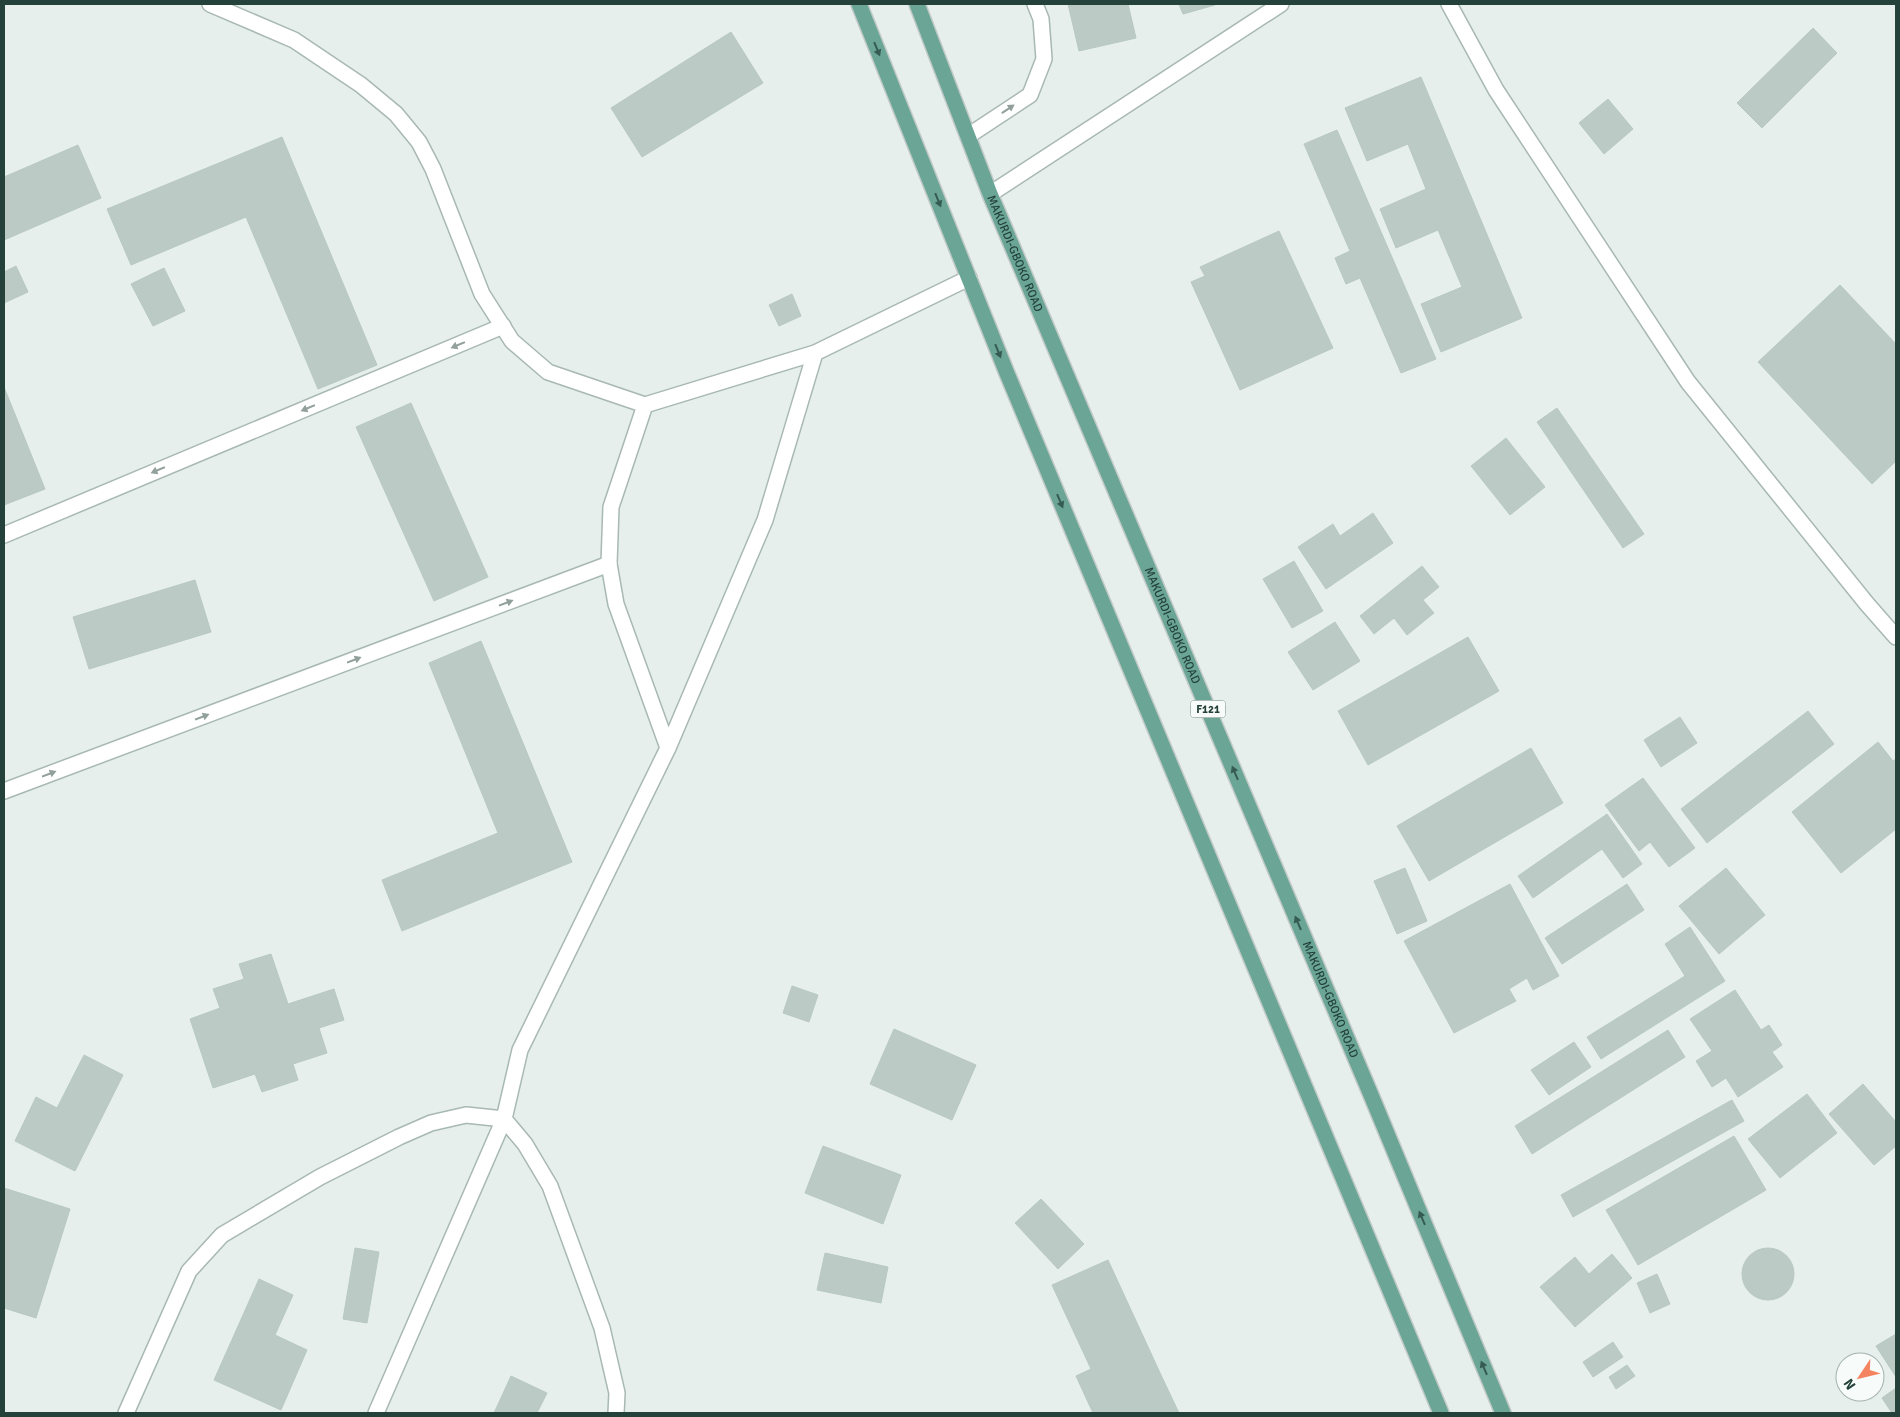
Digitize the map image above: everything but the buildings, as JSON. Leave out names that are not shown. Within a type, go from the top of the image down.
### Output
[{"type":"main road","points":[[859,4],[968,278],[1441,1413]]},
{"type":"main road","name":"MAKURDI-GBOKO ROAD","points":[[917,4],[990,194],[1360,1068],[1503,1413]]},
{"type":"street","points":[[210,4],[294,40],[361,85],[396,114],[419,142],[429,162],[482,294],[512,341],[548,372],[645,405],[815,353],[968,278]]},
{"type":"street","points":[[968,136],[1030,95],[1044,59],[1041,19],[1035,4]]},
{"type":"street","points":[[990,194],[1281,4]]},
{"type":"street","points":[[1449,4],[1496,90],[1688,382],[1866,604],[1896,636]]},
{"type":"street","points":[[4,535],[503,326]]},
{"type":"street","points":[[376,1413],[504,1119],[520,1050],[668,748],[765,520],[815,353]]},
{"type":"street","points":[[645,405],[611,506],[609,564],[616,604],[668,748]]},
{"type":"street","points":[[4,791],[609,564]]},
{"type":"street","points":[[126,1413],[189,1271],[222,1235],[320,1177],[399,1137],[431,1124],[466,1115],[504,1119],[525,1144],[550,1186],[602,1328],[617,1393],[616,1413]]}]
